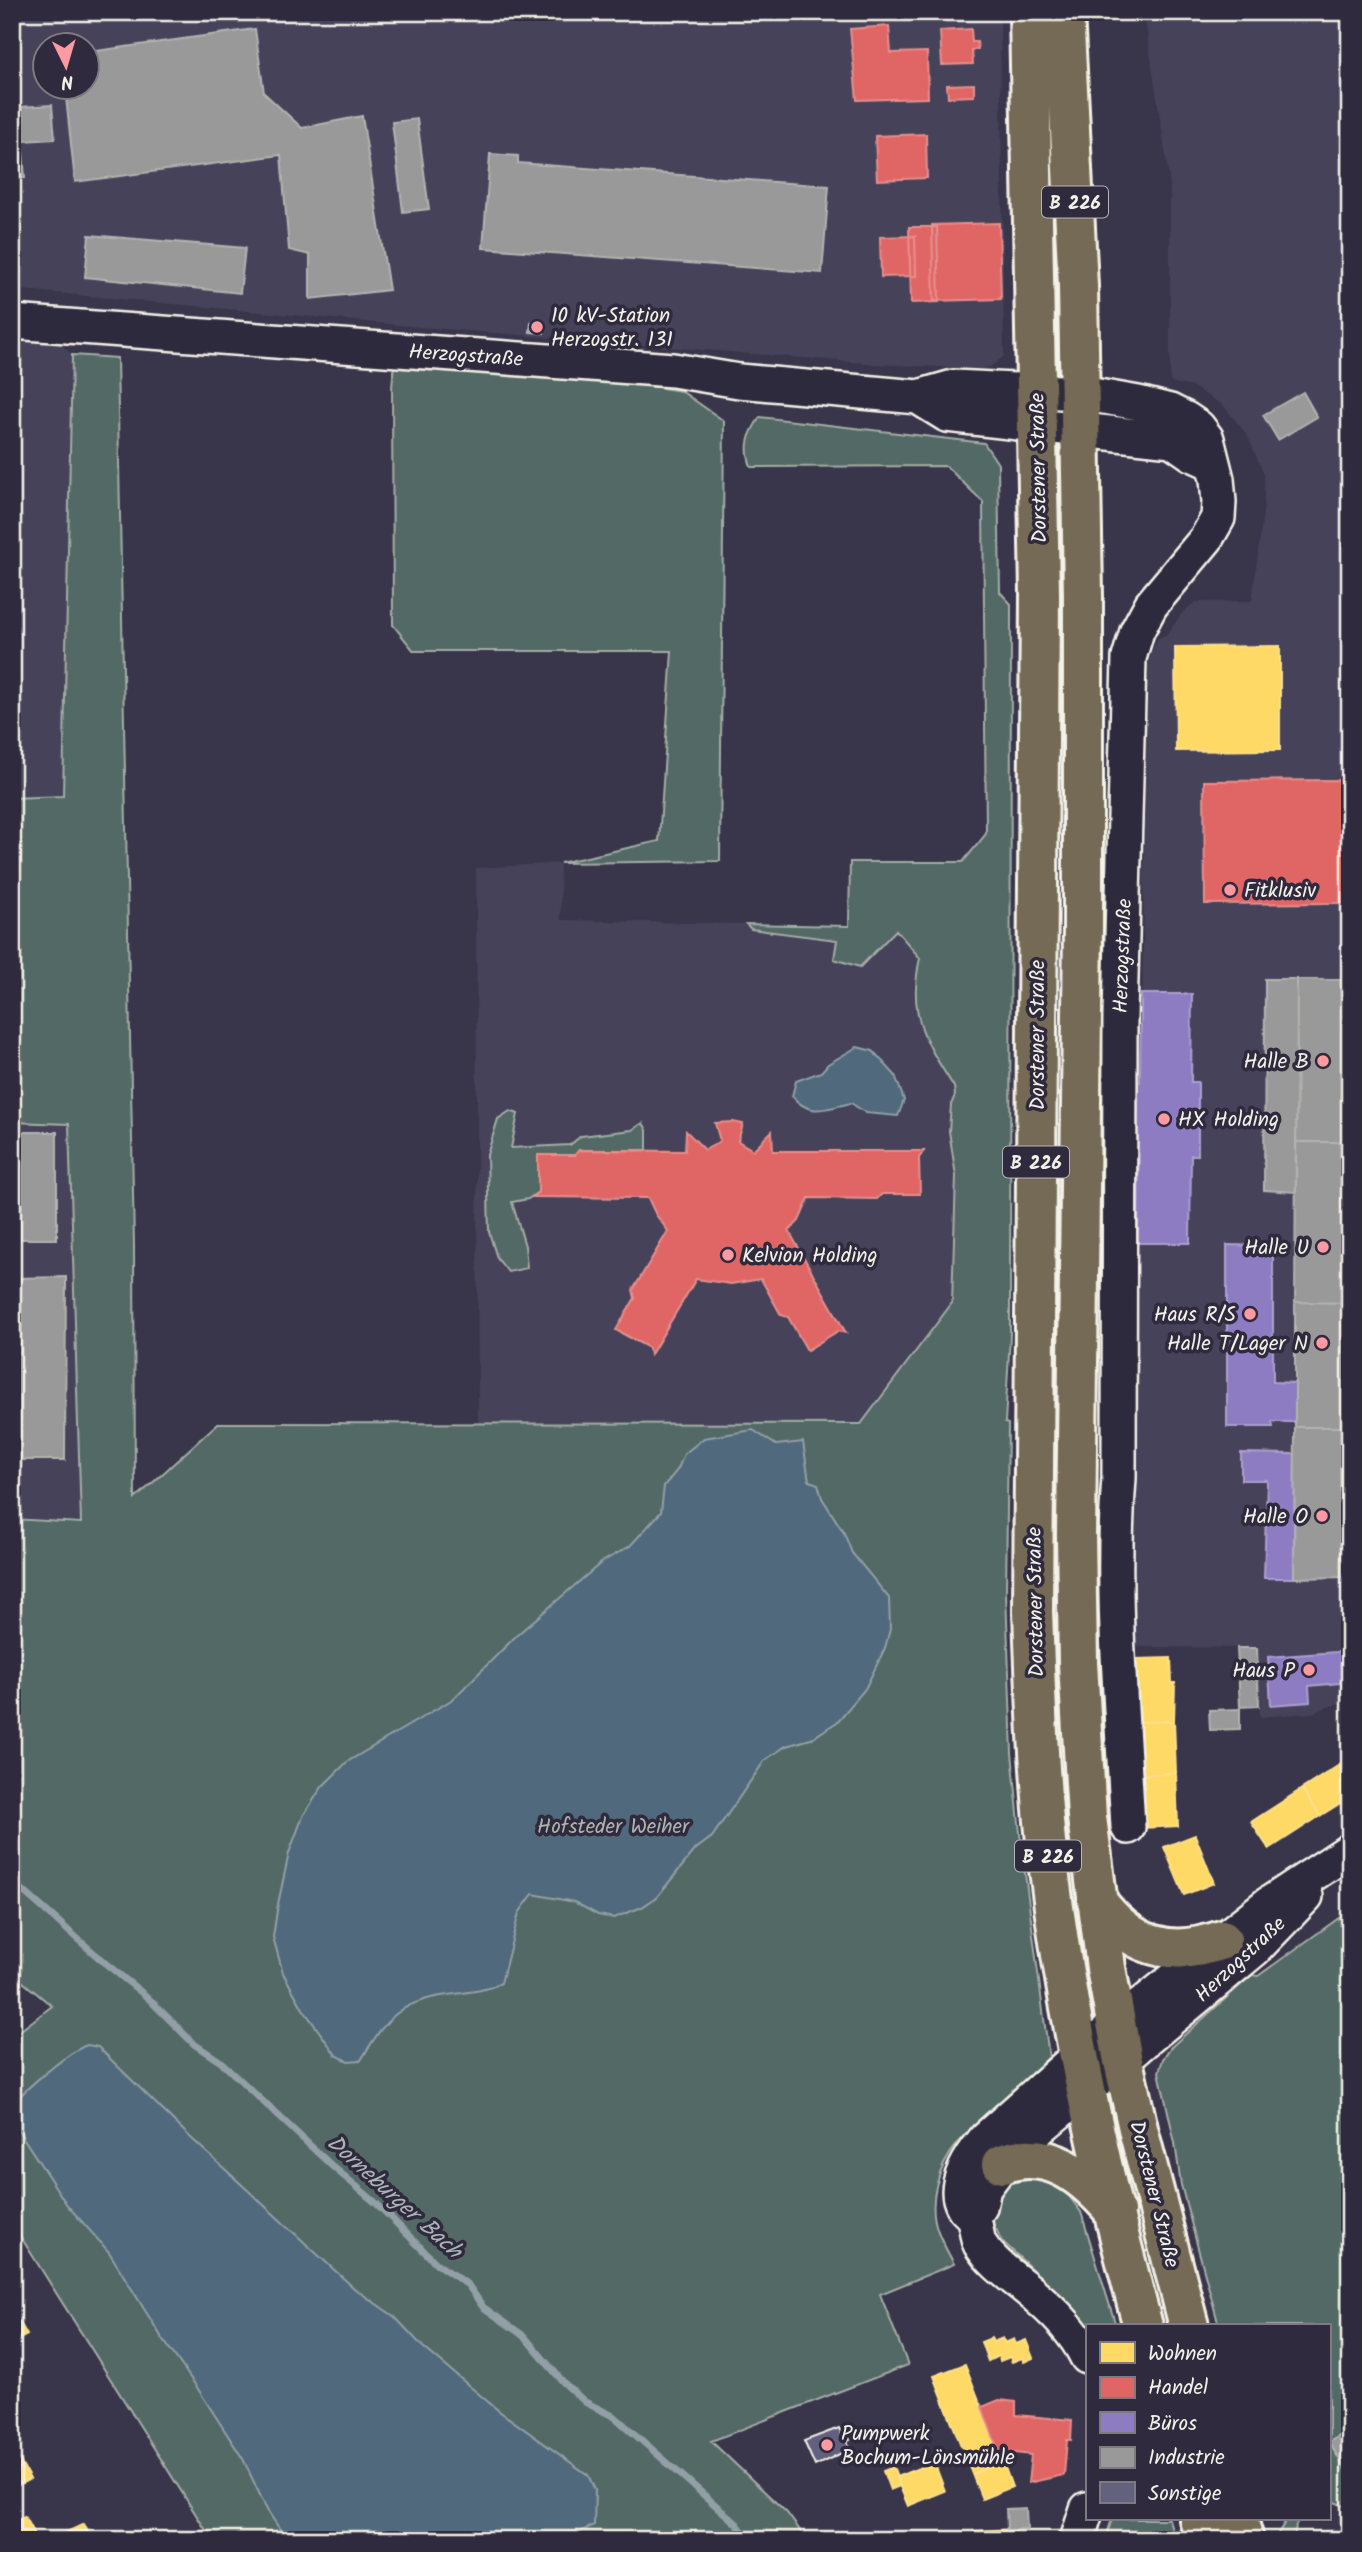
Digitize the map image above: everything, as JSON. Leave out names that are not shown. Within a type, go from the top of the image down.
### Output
[{"type":"main road","name":"Dorstener Straße","points":[[1029,12],[1040,608],[1033,1611],[1038,1730],[1049,1868],[1065,1981],[1082,2073],[1143,2324]]},
{"type":"main road","name":"Dorstener Straße","points":[[1064,12],[1076,214],[1081,411],[1084,780],[1076,1536],[1078,1663],[1085,1789],[1097,1901],[1119,2043],[1189,2324]]},
{"type":"main road","points":[[1097,1901],[1123,1929],[1143,1942],[1189,1950],[1222,1940]]},
{"type":"main road","points":[[1002,2164],[1011,2160],[1034,2159],[1058,2164],[1094,2187],[1115,2211]]},
{"type":"main road","points":[[1199,2520],[1205,2540]]},
{"type":"main road","points":[[1238,2520],[1244,2540]]},
{"type":"street","name":"Herzogstraße","points":[[12,322],[673,370],[739,381],[918,397],[947,415],[1037,408],[1081,411],[1138,403],[1179,414],[1198,427],[1207,439],[1219,502],[1218,518],[1206,539],[1152,605],[1132,643],[1129,658],[1121,1017],[1119,1478],[1115,1523],[1118,1646],[1128,1826]]},
{"type":"street","name":"Herzogstraße","points":[[1119,2043],[1222,1940],[1268,1904],[1350,1850]]},
{"type":"street","name":"Herzogstraße","points":[[1119,2043],[1254,1950],[1350,1850]]},
{"type":"street","points":[[1086,2355],[1069,2329],[1052,2310],[1006,2272],[979,2243],[973,2217],[963,2207],[960,2198],[964,2170],[986,2138],[1082,2073],[1119,2043]]},
{"type":"street","points":[[973,2217],[980,2207],[984,2188],[1002,2164],[1041,2127],[1082,2073]]},
{"type":"street","points":[[1077,2540],[1086,2512]]},
{"type":"shaded area","points":[[12,12],[1000,12],[1004,356],[990,367],[980,369],[876,364],[419,327],[12,289]]},
{"type":"shaded area","points":[[1144,12],[1350,12],[1350,1699],[1312,1713],[1260,1717],[1256,1648],[1133,1647],[1147,670],[1158,638],[1166,636],[1182,613],[1195,602],[1252,601],[1264,504],[1264,474],[1247,435],[1224,406],[1193,387],[1170,382],[1170,185]]},
{"type":"shaded area","points":[[12,334],[54,337],[72,355],[63,796],[12,798]]},
{"type":"shaded area","points":[[560,863],[561,920],[746,924],[751,929],[838,940],[896,929],[920,958],[914,984],[924,1037],[954,1087],[955,1095],[951,1105],[949,1131],[956,1176],[952,1303],[859,1427],[478,1425],[476,868]]},
{"type":"shaded area","points":[[12,1122],[69,1124],[81,1523],[12,1519]]},
{"type":"green space","name":"Hofsteder Weiher","points":[[72,355],[117,358],[134,1244],[135,1499],[218,1423],[861,1424],[952,1303],[956,1176],[949,1131],[954,1087],[927,1041],[917,1012],[920,958],[896,930],[860,967],[834,959],[837,940],[751,929],[746,924],[849,926],[850,862],[963,862],[986,834],[983,502],[946,466],[751,467],[748,441],[760,417],[984,443],[998,464],[1000,592],[1011,604],[1010,1335],[1005,1423],[1008,1424],[1006,1594],[1012,1753],[1049,2057],[958,2143],[945,2163],[936,2186],[935,2222],[954,2264],[880,2294],[908,2365],[711,2441],[787,2513],[807,2540],[212,2540],[12,2223],[12,2037],[52,2006],[12,1973],[12,1519],[81,1523],[69,1124],[12,1122],[12,798],[63,796]]},
{"type":"green space","points":[[394,362],[613,380],[681,391],[724,421],[720,861],[560,863],[659,841],[672,651],[414,651],[393,625]]},
{"type":"green space","points":[[510,1111],[518,1114],[511,1148],[570,1145],[581,1136],[632,1130],[643,1123],[647,1130],[647,1150],[579,1150],[575,1155],[538,1155],[538,1192],[528,1199],[512,1202],[525,1246],[527,1268],[508,1272],[497,1258],[489,1232],[487,1155],[498,1119]]},
{"type":"green space","points":[[1350,1910],[1350,2430],[1330,2441],[1330,2324],[1218,2324],[1181,2185],[1175,2143],[1159,2072],[1170,2048],[1252,1975],[1258,1976]]},
{"type":"green space","points":[[1034,2170],[1065,2191],[1081,2212],[1115,2324],[1086,2325],[1002,2241],[991,2213],[1001,2184]]},
{"type":"green space","points":[[1330,2444],[1350,2476],[1350,2508],[1330,2500]]},
{"type":"green space","points":[[1112,2520],[1169,2520],[1175,2540],[1105,2540]]},
{"type":"green space","points":[[1286,2520],[1299,2520],[1294,2540],[1274,2540]]},
{"type":"water","points":[[857,1047],[873,1051],[895,1075],[904,1100],[898,1116],[866,1113],[851,1103],[827,1109],[812,1109],[805,1107],[792,1096],[796,1081],[821,1072],[828,1064]]},
{"type":"water","name":"Hofsteder Weiher","points":[[753,1430],[776,1445],[803,1442],[809,1481],[818,1484],[822,1498],[844,1533],[852,1553],[889,1598],[890,1629],[885,1648],[865,1689],[837,1722],[811,1739],[786,1746],[765,1760],[712,1837],[696,1849],[657,1897],[642,1907],[614,1918],[598,1915],[574,1902],[533,1894],[519,1913],[501,1983],[481,1990],[417,2002],[386,2023],[361,2060],[348,2061],[336,2055],[303,2009],[283,1973],[273,1937],[289,1853],[303,1816],[322,1787],[347,1762],[453,1699],[518,1634],[602,1562],[630,1546],[661,1512],[664,1486],[678,1469],[684,1454],[704,1438]]},
{"type":"water","points":[[87,2045],[98,2047],[190,2137],[355,2289],[395,2317],[423,2347],[499,2411],[588,2475],[595,2490],[594,2525],[565,2540],[287,2540],[267,2510],[243,2459],[162,2338],[109,2252],[67,2205],[13,2122],[13,2106],[25,2091],[59,2063]]},
{"type":"building: Wohnen","points":[[1280,646],[1280,750],[1176,751],[1175,647]]},
{"type":"building: Wohnen","points":[[1171,1658],[1172,1683],[1175,1683],[1174,1721],[1137,1722],[1135,1659]]},
{"type":"building: Wohnen","points":[[1174,1721],[1176,1773],[1140,1775],[1137,1722]]},
{"type":"building: Wohnen","points":[[1350,1758],[1350,1797],[1320,1816],[1302,1789]]},
{"type":"building: Wohnen","points":[[1176,1773],[1178,1826],[1142,1828],[1140,1775]]},
{"type":"building: Wohnen","points":[[1302,1789],[1320,1816],[1269,1849],[1251,1822]]},
{"type":"building: Wohnen","points":[[1195,1835],[1214,1883],[1184,1895],[1164,1847]]},
{"type":"building: Wohnen","points":[[19,2321],[27,2335],[12,2343],[12,2324]]},
{"type":"building: Wohnen","points":[[991,2338],[993,2342],[1003,2338],[1005,2343],[1014,2339],[1016,2344],[1026,2340],[1033,2358],[1024,2362],[1022,2358],[1012,2362],[1010,2357],[1000,2361],[998,2356],[988,2361],[981,2342]]},
{"type":"building: Wohnen","points":[[965,2364],[1003,2462],[972,2474],[934,2376]]},
{"type":"building: Wohnen","points":[[17,2455],[23,2467],[12,2472],[12,2458]]},
{"type":"building: Wohnen","points":[[934,2462],[945,2491],[908,2506],[896,2477]]},
{"type":"building: Wohnen","points":[[1003,2462],[1012,2487],[982,2499],[972,2474]]},
{"type":"building: Wohnen","points":[[23,2467],[30,2479],[19,2485],[12,2472]]},
{"type":"building: Wohnen","points":[[893,2467],[900,2486],[890,2490],[883,2471]]},
{"type":"building: Wohnen","points":[[24,2516],[37,2540],[21,2540],[12,2522]]},
{"type":"building: Wohnen","points":[[12,2523],[21,2540],[12,2540]]},
{"type":"building: Wohnen","points":[[84,2524],[90,2536],[81,2540],[57,2540],[56,2537]]},
{"type":"building: Wohnen","points":[[1015,2529],[1016,2540],[974,2540],[974,2531]]},
{"type":"building: Handel","points":[[961,12],[1000,12],[962,17]]},
{"type":"building: Handel","points":[[889,26],[891,53],[927,52],[928,98],[857,100],[850,29]]},
{"type":"building: Handel","points":[[971,29],[972,42],[977,42],[978,49],[972,50],[973,64],[942,65],[940,31]]},
{"type":"building: Handel","points":[[974,84],[974,96],[948,97],[947,85]]},
{"type":"building: Handel","points":[[926,134],[927,178],[877,180],[875,136]]},
{"type":"building: Handel","points":[[999,223],[1001,299],[934,301],[932,225]]},
{"type":"building: Handel","points":[[909,227],[937,227],[939,302],[911,303]]},
{"type":"building: Handel","points":[[915,236],[916,276],[881,277],[880,237]]},
{"type":"building: Handel","points":[[1350,780],[1350,903],[1205,904],[1204,781]]},
{"type":"building: Handel","name":"Kelvion Holding","points":[[715,1123],[743,1124],[738,1141],[753,1150],[772,1131],[773,1151],[924,1151],[919,1158],[920,1194],[882,1194],[877,1199],[809,1198],[799,1221],[789,1231],[846,1333],[838,1331],[807,1350],[788,1317],[781,1315],[761,1279],[731,1284],[696,1279],[650,1356],[649,1348],[616,1330],[635,1298],[633,1290],[668,1231],[648,1198],[533,1197],[538,1192],[538,1155],[575,1155],[579,1150],[685,1151],[686,1131],[705,1150],[720,1141]]},
{"type":"building: Handel","points":[[999,2400],[1016,2402],[1016,2415],[1072,2420],[1064,2475],[1028,2483],[1031,2455],[1006,2452],[1000,2455],[982,2407]]},
{"type":"building: Büros","name":"HX Holding","points":[[1141,994],[1192,994],[1191,1082],[1198,1082],[1198,1155],[1191,1155],[1190,1243],[1138,1243],[1139,1155],[1129,1155],[1130,1081],[1140,1082]]},
{"type":"building: Büros","name":"Haus R/S","points":[[1227,1245],[1273,1246],[1273,1382],[1295,1383],[1295,1422],[1272,1422],[1273,1427],[1227,1427]]},
{"type":"building: Büros","points":[[1241,1453],[1295,1454],[1294,1578],[1264,1578],[1267,1480],[1241,1480]]},
{"type":"building: Büros","name":"Haus P","points":[[1350,1651],[1350,1682],[1309,1686],[1310,1702],[1271,1705],[1268,1657]]},
{"type":"building: Industrie","points":[[12,20],[19,107],[52,105],[55,139],[22,141],[25,178],[12,179]]},
{"type":"building: Industrie","points":[[255,29],[264,93],[302,128],[362,116],[389,290],[310,299],[310,255],[289,250],[281,155],[75,182],[66,102],[102,102],[102,50]]},
{"type":"building: Industrie","points":[[417,119],[429,209],[403,212],[392,122]]},
{"type":"building: Industrie","points":[[490,154],[518,156],[518,163],[829,186],[822,273],[483,248]]},
{"type":"building: Industrie","points":[[89,235],[245,248],[240,293],[85,277]]},
{"type":"building: Industrie","name":"10 kV-Station Herzogstr. 131","points":[[531,322],[544,323],[544,333],[530,332]]},
{"type":"building: Industrie","points":[[1303,392],[1317,417],[1278,440],[1263,415]]},
{"type":"building: Industrie","points":[[1265,979],[1297,979],[1296,1192],[1264,1190]]},
{"type":"building: Industrie","name":"Halle B","points":[[1297,979],[1350,980],[1350,1142],[1296,1142]]},
{"type":"building: Industrie","points":[[12,1132],[57,1132],[57,1239],[12,1239]]},
{"type":"building: Industrie","name":"Halle U","points":[[1296,1142],[1350,1142],[1350,1303],[1295,1302]]},
{"type":"building: Industrie","points":[[66,1277],[65,1460],[12,1460],[12,1278]]},
{"type":"building: Industrie","name":"Halle T/Lager N","points":[[1295,1302],[1350,1303],[1350,1427],[1295,1427]]},
{"type":"building: Industrie","name":"Halle O","points":[[1295,1427],[1350,1427],[1350,1577],[1294,1578]]},
{"type":"building: Industrie","points":[[1237,1648],[1257,1648],[1259,1706],[1240,1707]]},
{"type":"building: Industrie","points":[[1240,1709],[1240,1729],[1210,1730],[1209,1710]]},
{"type":"building: Industrie","points":[[1347,2432],[1350,2436],[1350,2466],[1345,2469],[1330,2441]]},
{"type":"building: Industrie","points":[[12,2473],[19,2485],[12,2489]]},
{"type":"building: Industrie","points":[[1026,2508],[1027,2529],[1007,2530],[1006,2509]]},
{"type":"building: Sonstige","name":"Pumpwerk Bochum-Lönsmühle","points":[[839,2428],[843,2436],[848,2434],[850,2449],[815,2466],[804,2441]]},
{"type":"waterway","name":"Dorneburger Bach","points":[[12,1881],[147,1997],[194,2044],[221,2062],[332,2166],[376,2203],[437,2264],[468,2285],[483,2307],[524,2336],[564,2383],[585,2402],[615,2417],[737,2524],[749,2540]]},
{"type":"place","name":"10 kV-Station Herzogstr. 131","points":[[537,327]]},
{"type":"place","name":"Fitklusiv","points":[[1230,890]]},
{"type":"place","name":"Halle B","points":[[1323,1061]]},
{"type":"place","name":"HX Holding","points":[[1164,1119]]},
{"type":"place","name":"Halle U","points":[[1323,1247]]},
{"type":"place","name":"Kelvion Holding","points":[[728,1255]]},
{"type":"place","name":"Haus R/S","points":[[1250,1314]]},
{"type":"place","name":"Halle T/Lager N","points":[[1322,1343]]},
{"type":"place","name":"Halle O","points":[[1322,1516]]},
{"type":"place","name":"Haus P","points":[[1309,1670]]},
{"type":"place","name":"Pumpwerk Bochum-Lönsmühle","points":[[827,2445]]}]
